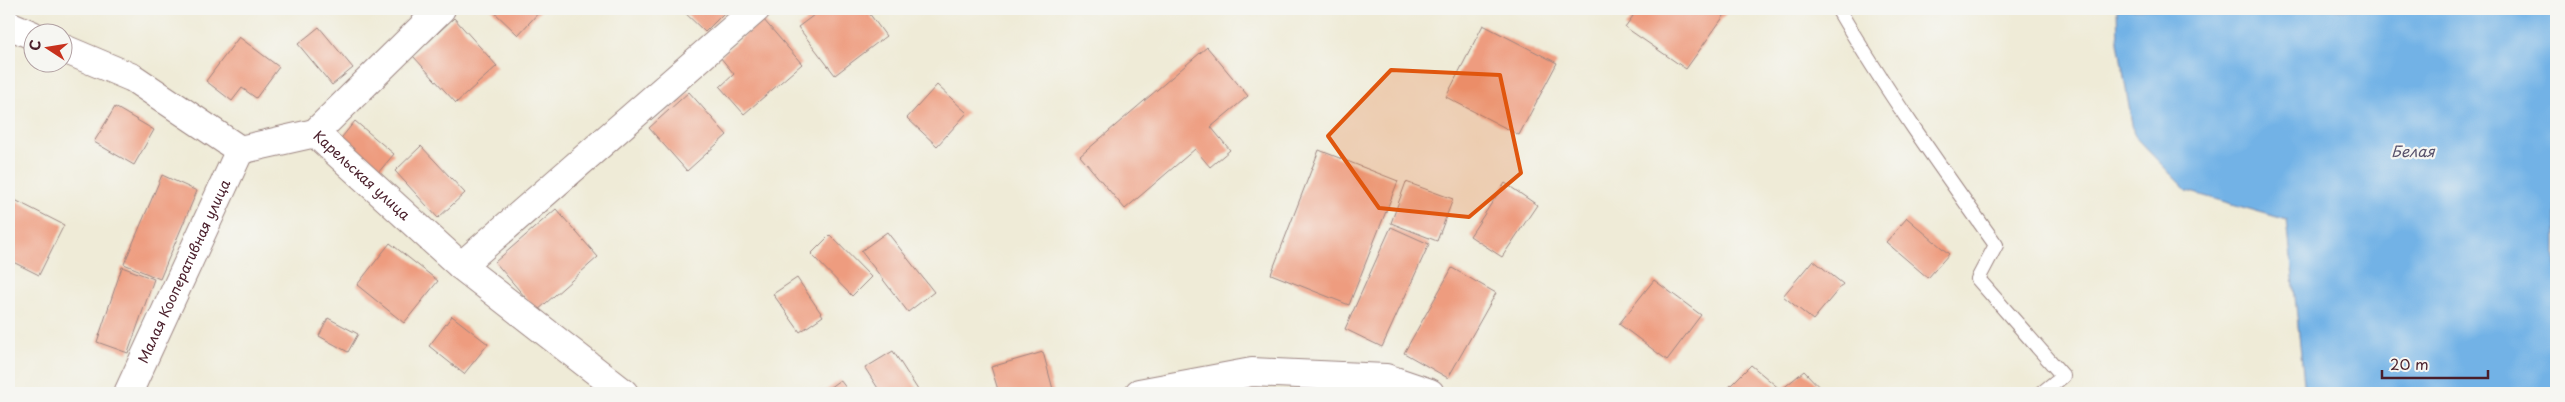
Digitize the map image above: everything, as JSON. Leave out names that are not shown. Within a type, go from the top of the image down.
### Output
[{"type":"street","points":[[315,133],[441,9]]},
{"type":"street","points":[[461,266],[756,9]]},
{"type":"street","points":[[9,25],[22,31]]},
{"type":"street","points":[[72,52],[133,78],[240,150]]},
{"type":"street","name":"Карельская улица","points":[[240,150],[315,133],[461,266],[624,393]]},
{"type":"street","name":"Малая Кооперативная улица","points":[[128,393],[240,150]]},
{"type":"street","points":[[1139,393],[1252,372],[1386,378],[1430,393]]},
{"type":"lane","points":[[1838,9],[1862,50],[1996,245],[1978,279],[2063,376],[2042,393]]},
{"type":"highlighted area","points":[[1391,70],[1500,75],[1521,173],[1469,217],[1379,208],[1328,136]]},
{"type":"water","name":"Белая","points":[[2117,9],[2556,9],[2556,393],[2305,393],[2287,220],[2187,191],[2134,136],[2118,42]]},
{"type":"building","points":[[491,9],[542,9],[518,35]]},
{"type":"building","points":[[681,9],[720,9],[724,13],[705,32]]},
{"type":"building","points":[[822,9],[866,9],[886,36],[835,75],[798,27]]},
{"type":"building","points":[[1638,9],[1729,9],[1686,69],[1625,27]]},
{"type":"building","points":[[454,18],[497,66],[456,103],[413,56]]},
{"type":"building","points":[[763,19],[802,64],[744,114],[720,87],[734,74],[720,57]]},
{"type":"building","points":[[1483,25],[1557,63],[1519,135],[1446,97]]},
{"type":"building","points":[[319,27],[353,68],[332,85],[298,44]]},
{"type":"building","points":[[239,37],[279,67],[256,98],[242,88],[232,101],[206,81]]},
{"type":"building","points":[[1207,47],[1248,96],[1211,127],[1230,150],[1210,167],[1195,149],[1125,209],[1080,156]]},
{"type":"building","points":[[937,85],[967,113],[937,146],[907,118]]},
{"type":"building","points":[[689,92],[727,135],[687,171],[649,128]]},
{"type":"building","points":[[115,107],[154,130],[134,165],[94,142]]},
{"type":"building","points":[[355,121],[394,154],[377,174],[338,142]]},
{"type":"building","points":[[421,146],[465,193],[438,218],[395,171]]},
{"type":"building","points":[[1319,150],[1398,181],[1349,305],[1271,274]]},
{"type":"building","points":[[162,175],[197,191],[160,279],[124,264]]},
{"type":"building","points":[[1406,182],[1453,199],[1437,241],[1391,223]]},
{"type":"building","points":[[1505,183],[1537,205],[1502,257],[1470,236]]},
{"type":"building","points":[[11,198],[64,225],[39,275],[9,260],[9,204]]},
{"type":"building","points":[[556,209],[598,257],[537,311],[495,262]]},
{"type":"building","points":[[1907,218],[1949,254],[1928,278],[1886,242]]},
{"type":"building","points":[[1391,227],[1429,244],[1382,347],[1345,329]]},
{"type":"building","points":[[887,232],[934,292],[908,312],[861,251]]},
{"type":"building","points":[[830,235],[871,277],[852,296],[811,254]]},
{"type":"building","points":[[390,243],[438,281],[404,323],[357,285]]},
{"type":"building","points":[[1813,260],[1843,284],[1813,320],[1783,296]]},
{"type":"building","points":[[122,267],[154,279],[128,353],[97,342]]},
{"type":"building","points":[[1452,268],[1496,293],[1448,378],[1404,353]]},
{"type":"building","points":[[797,278],[823,316],[800,332],[773,294]]},
{"type":"building","points":[[1654,280],[1701,315],[1667,360],[1619,324]]},
{"type":"building","points":[[452,316],[488,344],[464,374],[429,346]]},
{"type":"building","points":[[328,318],[358,334],[348,352],[319,336]]},
{"type":"building","points":[[893,351],[920,393],[881,393],[865,368]]},
{"type":"building","points":[[1043,352],[1054,393],[999,393],[991,367]]},
{"type":"building","points":[[1751,365],[1781,390],[1804,371],[1825,393],[1723,393]]},
{"type":"building","points":[[840,380],[850,393],[822,393]]}]
